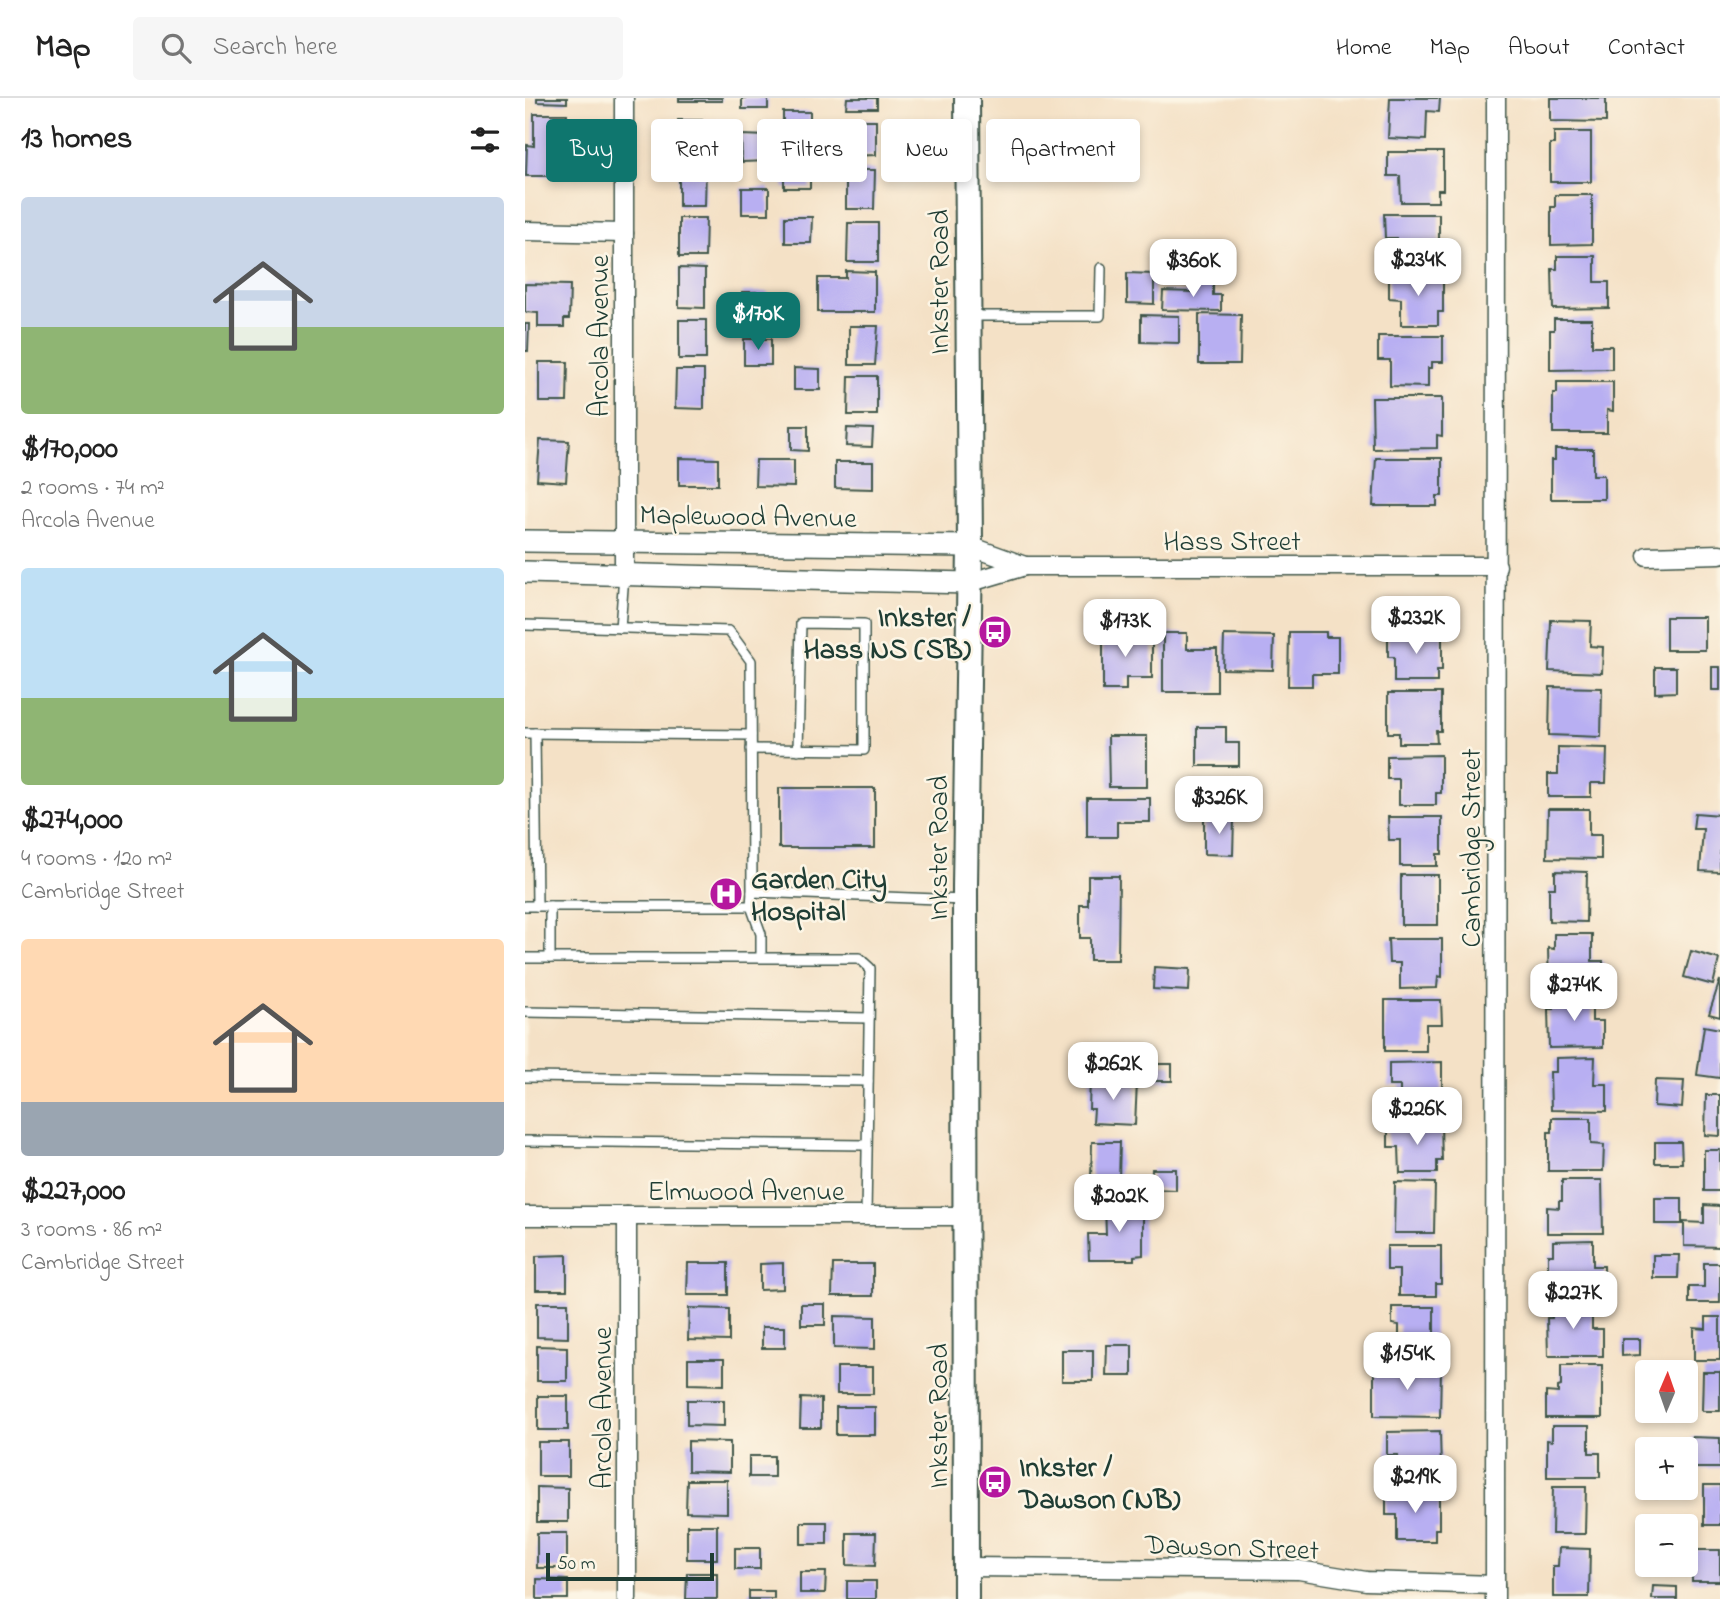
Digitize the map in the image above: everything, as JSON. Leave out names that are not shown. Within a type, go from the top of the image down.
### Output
[{"type":"main road","name":"Inkster Road","points":[[966,1599],[966,900],[970,546],[967,98]]},
{"type":"street","name":"Arcola Avenue","points":[[624,98],[624,575]]},
{"type":"street","name":"Cambridge Street","points":[[1495,1592],[1496,98]]},
{"type":"street","points":[[525,231],[624,233]]},
{"type":"street","name":"Maplewood Avenue","points":[[525,541],[970,546]]},
{"type":"street","name":"Hass Street","points":[[970,546],[1025,566],[1497,566]]},
{"type":"street","points":[[1647,556],[1720,554]]},
{"type":"street","points":[[525,572],[968,583],[1025,566]]},
{"type":"street","name":"Elmwood Avenue","points":[[525,1216],[966,1216]]},
{"type":"street","name":"Arcola Avenue","points":[[627,1216],[627,1599]]},
{"type":"street","name":"Dawson Street","points":[[967,1567],[1299,1570],[1366,1581],[1495,1592]]},
{"type":"lane","points":[[968,316],[1100,316],[1101,268]]},
{"type":"lane","points":[[620,628],[624,575]]},
{"type":"lane","points":[[751,750],[798,750],[865,750],[864,624],[801,623],[798,750]]},
{"type":"lane","points":[[525,625],[729,631],[751,661],[751,906],[761,934],[761,956]]},
{"type":"lane","points":[[537,906],[530,733],[751,734]]},
{"type":"lane","points":[[752,892],[966,900]]},
{"type":"lane","points":[[525,906],[751,906]]},
{"type":"lane","points":[[550,906],[550,958]]},
{"type":"lane","points":[[525,958],[859,958],[870,968],[866,1216]]},
{"type":"lane","points":[[525,1012],[869,1018]]},
{"type":"lane","points":[[525,1077],[868,1081]]},
{"type":"lane","points":[[525,1141],[867,1145]]},
{"type":"building","points":[[537,98],[567,98],[567,103],[537,102]]},
{"type":"building","points":[[679,98],[722,98],[722,101],[679,101]]},
{"type":"building","points":[[742,98],[768,98],[768,109],[742,109]]},
{"type":"building","points":[[847,98],[877,98],[877,108],[846,108]]},
{"type":"building","points":[[1390,98],[1440,98],[1439,112],[1427,111],[1426,140],[1388,138]]},
{"type":"building","points":[[1550,98],[1606,98],[1606,122],[1550,121]]},
{"type":"building","points":[[783,112],[810,112],[810,119],[783,119]]},
{"type":"building","points":[[534,114],[567,114],[567,119],[546,119],[546,176],[526,176],[527,145],[534,146]]},
{"type":"building","points":[[867,120],[876,120],[876,155],[867,155]]},
{"type":"building","points":[[1554,132],[1591,132],[1591,182],[1550,182],[1550,144],[1554,144]]},
{"type":"building","points":[[743,135],[757,136],[757,161],[743,162]]},
{"type":"building","points":[[1388,152],[1443,152],[1443,190],[1438,190],[1438,202],[1401,202],[1400,176],[1388,176]]},
{"type":"building","points":[[867,170],[875,170],[874,209],[846,209],[846,182],[867,182]]},
{"type":"building","points":[[679,182],[706,182],[705,206],[679,206]]},
{"type":"building","points":[[784,182],[810,182],[810,188],[784,188]]},
{"type":"building","points":[[742,188],[769,188],[769,214],[742,214]]},
{"type":"building","points":[[1555,195],[1592,195],[1592,244],[1551,245],[1551,207],[1555,207]]},
{"type":"building","points":[[1384,214],[1439,214],[1439,252],[1434,251],[1434,264],[1397,264],[1397,238],[1385,238]]},
{"type":"building","points":[[785,217],[812,217],[811,243],[785,243]]},
{"type":"building","points":[[679,218],[706,218],[705,257],[679,257]]},
{"type":"building","points":[[848,223],[878,223],[878,262],[847,262]]},
{"type":"building","points":[[1557,256],[1595,256],[1595,282],[1609,282],[1609,308],[1553,309],[1552,269],[1557,269]]},
{"type":"building","points":[[679,268],[705,269],[705,308],[679,307]]},
{"type":"building","points":[[846,271],[875,272],[875,312],[818,312],[818,278],[846,278]]},
{"type":"building","points":[[1127,273],[1154,274],[1154,304],[1127,303]]},
{"type":"building","points":[[1389,275],[1443,275],[1443,312],[1438,312],[1438,325],[1401,325],[1401,299],[1389,298]]},
{"type":"building","points":[[1193,282],[1213,282],[1213,295],[1221,295],[1221,311],[1162,310],[1163,291],[1193,292]]},
{"type":"building","points":[[525,284],[570,285],[569,319],[564,319],[564,327],[538,327],[538,313],[525,312]]},
{"type":"building","points":[[742,292],[768,292],[768,313],[742,313]]},
{"type":"building","points":[[1199,314],[1241,315],[1240,364],[1199,364]]},
{"type":"building","points":[[1141,315],[1179,316],[1179,343],[1141,342]]},
{"type":"building","points":[[1554,319],[1592,319],[1592,346],[1612,346],[1612,369],[1550,370],[1550,330],[1554,330]]},
{"type":"building","points":[[679,320],[706,320],[706,359],[679,359]]},
{"type":"building","points":[[525,324],[529,324],[528,351],[525,351]]},
{"type":"building","points":[[849,326],[878,326],[875,365],[849,365]]},
{"type":"building","points":[[1378,336],[1443,336],[1443,362],[1432,362],[1432,368],[1428,368],[1428,387],[1390,386],[1390,360],[1378,360]]},
{"type":"building","points":[[744,339],[771,339],[771,365],[744,365]]},
{"type":"building","points":[[539,362],[568,362],[567,402],[539,402]]},
{"type":"building","points":[[794,368],[820,369],[820,390],[794,390]]},
{"type":"building","points":[[676,370],[704,370],[704,409],[675,408]]},
{"type":"building","points":[[849,376],[877,376],[877,415],[848,415]]},
{"type":"building","points":[[1557,382],[1613,382],[1613,411],[1607,410],[1607,433],[1553,433],[1553,393],[1557,393]]},
{"type":"building","points":[[1372,398],[1442,398],[1442,436],[1437,435],[1437,448],[1373,449]]},
{"type":"building","points":[[791,426],[808,426],[808,451],[791,450]]},
{"type":"building","points":[[847,428],[873,429],[872,447],[846,446]]},
{"type":"building","points":[[540,440],[569,441],[566,482],[537,480]]},
{"type":"building","points":[[1555,449],[1593,449],[1593,475],[1604,475],[1604,499],[1551,499],[1551,460],[1555,460]]},
{"type":"building","points":[[679,458],[718,459],[718,485],[679,485]]},
{"type":"building","points":[[1376,458],[1442,458],[1442,496],[1437,496],[1437,506],[1373,506]]},
{"type":"building","points":[[756,460],[794,460],[794,487],[755,486]]},
{"type":"building","points":[[835,462],[873,462],[873,489],[835,488]]},
{"type":"building","points":[[1666,617],[1705,617],[1705,650],[1666,650]]},
{"type":"building","points":[[1551,620],[1591,621],[1590,646],[1603,647],[1602,673],[1549,671]]},
{"type":"building","points":[[1103,632],[1140,632],[1140,639],[1152,639],[1152,678],[1126,678],[1126,690],[1103,690]]},
{"type":"building","points":[[1289,632],[1326,632],[1326,637],[1338,637],[1338,674],[1312,674],[1312,686],[1288,686]]},
{"type":"building","points":[[1163,633],[1187,633],[1187,649],[1217,649],[1217,692],[1163,692]]},
{"type":"building","points":[[1388,633],[1442,633],[1442,670],[1437,670],[1437,682],[1394,682],[1394,657],[1388,657]]},
{"type":"building","points":[[1224,635],[1274,636],[1273,670],[1223,669]]},
{"type":"building","points":[[1655,667],[1676,667],[1676,692],[1655,693]]},
{"type":"building","points":[[1712,667],[1720,667],[1720,690],[1712,690]]},
{"type":"building","points":[[1550,687],[1602,688],[1601,737],[1549,735]]},
{"type":"building","points":[[1388,693],[1441,693],[1441,731],[1436,731],[1437,743],[1399,743],[1399,733],[1388,733]]},
{"type":"building","points":[[1197,727],[1226,727],[1226,743],[1239,743],[1239,766],[1197,766]]},
{"type":"building","points":[[1108,736],[1147,736],[1147,787],[1109,787]]},
{"type":"building","points":[[1558,747],[1607,748],[1606,783],[1591,783],[1591,797],[1548,797],[1548,774],[1558,774]]},
{"type":"building","points":[[1441,755],[1441,793],[1436,793],[1436,805],[1399,805],[1399,779],[1387,779],[1387,756]]},
{"type":"building","points":[[779,788],[875,788],[875,848],[779,848]]},
{"type":"building","points":[[1087,798],[1150,798],[1150,822],[1117,822],[1117,837],[1087,837]]},
{"type":"building","points":[[1548,809],[1589,809],[1589,835],[1601,835],[1601,859],[1547,858]]},
{"type":"building","points":[[1695,813],[1720,815],[1720,872],[1700,871],[1703,829],[1693,829]]},
{"type":"building","points":[[1388,817],[1442,817],[1442,854],[1437,854],[1437,866],[1400,866],[1400,840],[1389,840]]},
{"type":"building","points":[[1204,818],[1234,818],[1233,855],[1204,854]]},
{"type":"building","points":[[1555,871],[1587,872],[1586,922],[1549,921],[1549,888],[1555,888]]},
{"type":"building","points":[[1401,875],[1438,875],[1438,925],[1401,925]]},
{"type":"building","points":[[1088,876],[1119,876],[1118,960],[1090,960],[1090,938],[1080,938],[1080,905],[1088,905]]},
{"type":"building","points":[[1554,934],[1592,934],[1592,961],[1603,961],[1603,987],[1549,987],[1548,948],[1554,949]]},
{"type":"building","points":[[1388,939],[1442,939],[1442,977],[1438,976],[1437,988],[1400,989],[1400,963],[1389,963]]},
{"type":"building","points":[[1691,951],[1719,959],[1713,985],[1684,977]]},
{"type":"building","points":[[1154,967],[1190,969],[1189,991],[1153,989]]},
{"type":"building","points":[[1720,980],[1720,1017],[1709,1014]]},
{"type":"building","points":[[1553,995],[1592,995],[1592,1021],[1603,1021],[1603,1047],[1549,1048],[1548,1009],[1554,1009]]},
{"type":"building","points":[[1385,1000],[1441,1000],[1442,1024],[1426,1024],[1426,1051],[1385,1051]]},
{"type":"building","points":[[1704,1026],[1720,1029],[1720,1078],[1697,1075]]},
{"type":"building","points":[[1595,1057],[1594,1084],[1607,1084],[1607,1111],[1551,1110],[1550,1072],[1556,1072],[1556,1058]]},
{"type":"building","points":[[1442,1062],[1442,1100],[1437,1100],[1438,1112],[1400,1112],[1400,1086],[1389,1086],[1389,1063]]},
{"type":"building","points":[[1150,1064],[1172,1064],[1172,1081],[1150,1081]]},
{"type":"building","points":[[1090,1079],[1137,1082],[1135,1125],[1093,1123],[1094,1109],[1089,1109]]},
{"type":"building","points":[[1655,1080],[1684,1081],[1682,1108],[1654,1106]]},
{"type":"building","points":[[1706,1095],[1720,1095],[1720,1136],[1705,1135]]},
{"type":"building","points":[[1552,1118],[1591,1118],[1591,1144],[1604,1145],[1603,1171],[1548,1171],[1548,1132],[1552,1132]]},
{"type":"building","points":[[1388,1124],[1441,1124],[1442,1161],[1437,1161],[1437,1173],[1400,1173],[1399,1147],[1388,1147]]},
{"type":"building","points":[[1092,1142],[1120,1142],[1119,1180],[1091,1179]]},
{"type":"building","points":[[1655,1142],[1681,1142],[1682,1163],[1655,1163]]},
{"type":"building","points":[[1704,1150],[1720,1150],[1720,1191],[1704,1191]]},
{"type":"building","points":[[1152,1169],[1176,1169],[1176,1190],[1151,1189]]},
{"type":"building","points":[[1562,1180],[1602,1180],[1603,1233],[1547,1233],[1547,1207],[1559,1208],[1559,1201],[1562,1201]]},
{"type":"building","points":[[1395,1182],[1435,1183],[1434,1233],[1394,1233]]},
{"type":"building","points":[[1655,1198],[1682,1198],[1682,1224],[1655,1224]]},
{"type":"building","points":[[1105,1204],[1143,1204],[1143,1255],[1134,1256],[1134,1260],[1089,1260],[1088,1234],[1106,1234]]},
{"type":"building","points":[[1704,1205],[1720,1206],[1720,1247],[1684,1246],[1684,1222],[1704,1223]]},
{"type":"building","points":[[1593,1240],[1593,1266],[1604,1266],[1604,1294],[1548,1294],[1548,1255],[1553,1255],[1553,1241]]},
{"type":"building","points":[[1387,1246],[1441,1246],[1441,1284],[1436,1284],[1436,1296],[1399,1296],[1399,1270],[1387,1270]]},
{"type":"building","points":[[567,1255],[567,1290],[536,1290],[536,1256]]},
{"type":"building","points":[[1653,1255],[1679,1255],[1678,1278],[1653,1278]]},
{"type":"building","points":[[688,1263],[728,1263],[728,1295],[687,1295]]},
{"type":"building","points":[[783,1263],[783,1289],[760,1290],[760,1264]]},
{"type":"building","points":[[1704,1263],[1720,1263],[1720,1303],[1689,1303],[1689,1287],[1704,1287]]},
{"type":"building","points":[[833,1264],[873,1264],[873,1296],[832,1296]]},
{"type":"building","points":[[537,1303],[568,1303],[568,1338],[537,1337]]},
{"type":"building","points":[[1552,1303],[1592,1303],[1592,1329],[1603,1329],[1603,1356],[1548,1356],[1547,1318],[1552,1318]]},
{"type":"building","points":[[801,1304],[825,1304],[825,1325],[801,1325]]},
{"type":"building","points":[[1392,1307],[1434,1307],[1434,1356],[1399,1356],[1399,1325],[1392,1324]]},
{"type":"building","points":[[689,1308],[729,1309],[729,1341],[688,1340]]},
{"type":"building","points":[[834,1316],[875,1317],[875,1349],[834,1348]]},
{"type":"building","points":[[1706,1317],[1720,1317],[1720,1360],[1694,1360],[1694,1328],[1706,1329]]},
{"type":"building","points":[[762,1327],[785,1327],[785,1348],[762,1348]]},
{"type":"building","points":[[1622,1339],[1640,1339],[1640,1355],[1622,1356]]},
{"type":"building","points":[[1107,1345],[1132,1345],[1132,1376],[1106,1376]]},
{"type":"building","points":[[537,1346],[567,1347],[567,1381],[537,1381]]},
{"type":"building","points":[[1062,1350],[1093,1350],[1093,1381],[1062,1381]]},
{"type":"building","points":[[688,1359],[724,1359],[724,1385],[688,1384]]},
{"type":"building","points":[[1561,1365],[1602,1365],[1602,1418],[1546,1418],[1546,1392],[1558,1393],[1558,1387],[1561,1386]]},
{"type":"building","points":[[837,1367],[873,1367],[873,1394],[837,1394]]},
{"type":"building","points":[[1374,1367],[1441,1368],[1440,1417],[1374,1416]]},
{"type":"building","points":[[1703,1372],[1720,1372],[1720,1411],[1702,1411]]},
{"type":"building","points":[[538,1396],[568,1396],[568,1430],[538,1430]]},
{"type":"building","points":[[801,1398],[821,1399],[821,1428],[800,1428]]},
{"type":"building","points":[[687,1400],[724,1400],[724,1426],[687,1425]]},
{"type":"building","points":[[836,1407],[875,1407],[875,1435],[836,1435]]},
{"type":"building","points":[[1552,1426],[1589,1426],[1589,1453],[1600,1453],[1600,1477],[1547,1477],[1547,1440],[1552,1441]]},
{"type":"building","points":[[1440,1431],[1441,1469],[1436,1469],[1436,1481],[1399,1481],[1398,1455],[1387,1455],[1387,1432]]},
{"type":"building","points":[[1698,1437],[1720,1438],[1720,1468],[1698,1468]]},
{"type":"building","points":[[688,1441],[730,1442],[730,1472],[688,1471]]},
{"type":"building","points":[[538,1442],[569,1442],[569,1476],[538,1476]]},
{"type":"building","points":[[749,1456],[774,1456],[774,1477],[749,1477]]},
{"type":"building","points":[[687,1480],[727,1480],[727,1513],[686,1512]]},
{"type":"building","points":[[1704,1485],[1720,1485],[1720,1525],[1704,1525]]},
{"type":"building","points":[[537,1487],[568,1488],[568,1522],[537,1522]]},
{"type":"building","points":[[1553,1487],[1586,1487],[1585,1534],[1552,1534]]},
{"type":"building","points":[[1386,1492],[1439,1492],[1439,1529],[1435,1529],[1435,1541],[1397,1541],[1397,1515],[1386,1515]]},
{"type":"building","points":[[801,1522],[827,1522],[827,1544],[801,1544]]},
{"type":"building","points":[[687,1525],[717,1525],[717,1559],[687,1559]]},
{"type":"building","points":[[537,1533],[567,1533],[567,1568],[537,1568]]},
{"type":"building","points":[[847,1533],[876,1533],[875,1566],[847,1565]]},
{"type":"building","points":[[735,1548],[760,1548],[760,1569],[735,1569]]},
{"type":"building","points":[[1559,1548],[1590,1549],[1589,1597],[1553,1597],[1553,1566],[1558,1566]]},
{"type":"building","points":[[1698,1550],[1720,1550],[1720,1581],[1692,1581],[1692,1577],[1698,1577]]},
{"type":"building","points":[[800,1572],[826,1572],[825,1593],[800,1593]]},
{"type":"building","points":[[687,1573],[717,1573],[717,1599],[686,1599]]},
{"type":"building","points":[[537,1579],[568,1580],[568,1599],[537,1599]]},
{"type":"building","points":[[847,1581],[876,1581],[876,1599],[847,1599]]},
{"type":"building","points":[[1653,1586],[1677,1587],[1677,1599],[1652,1599]]},
{"type":"building","points":[[749,1591],[774,1591],[774,1599],[749,1599]]},
{"type":"place","name":"Inkster / Hass NS (SB)","points":[[995,632]]},
{"type":"place","name":"Garden City Hospital","points":[[726,894]]},
{"type":"place","name":"Inkster / Dawson (NB)","points":[[995,1482]]}]
